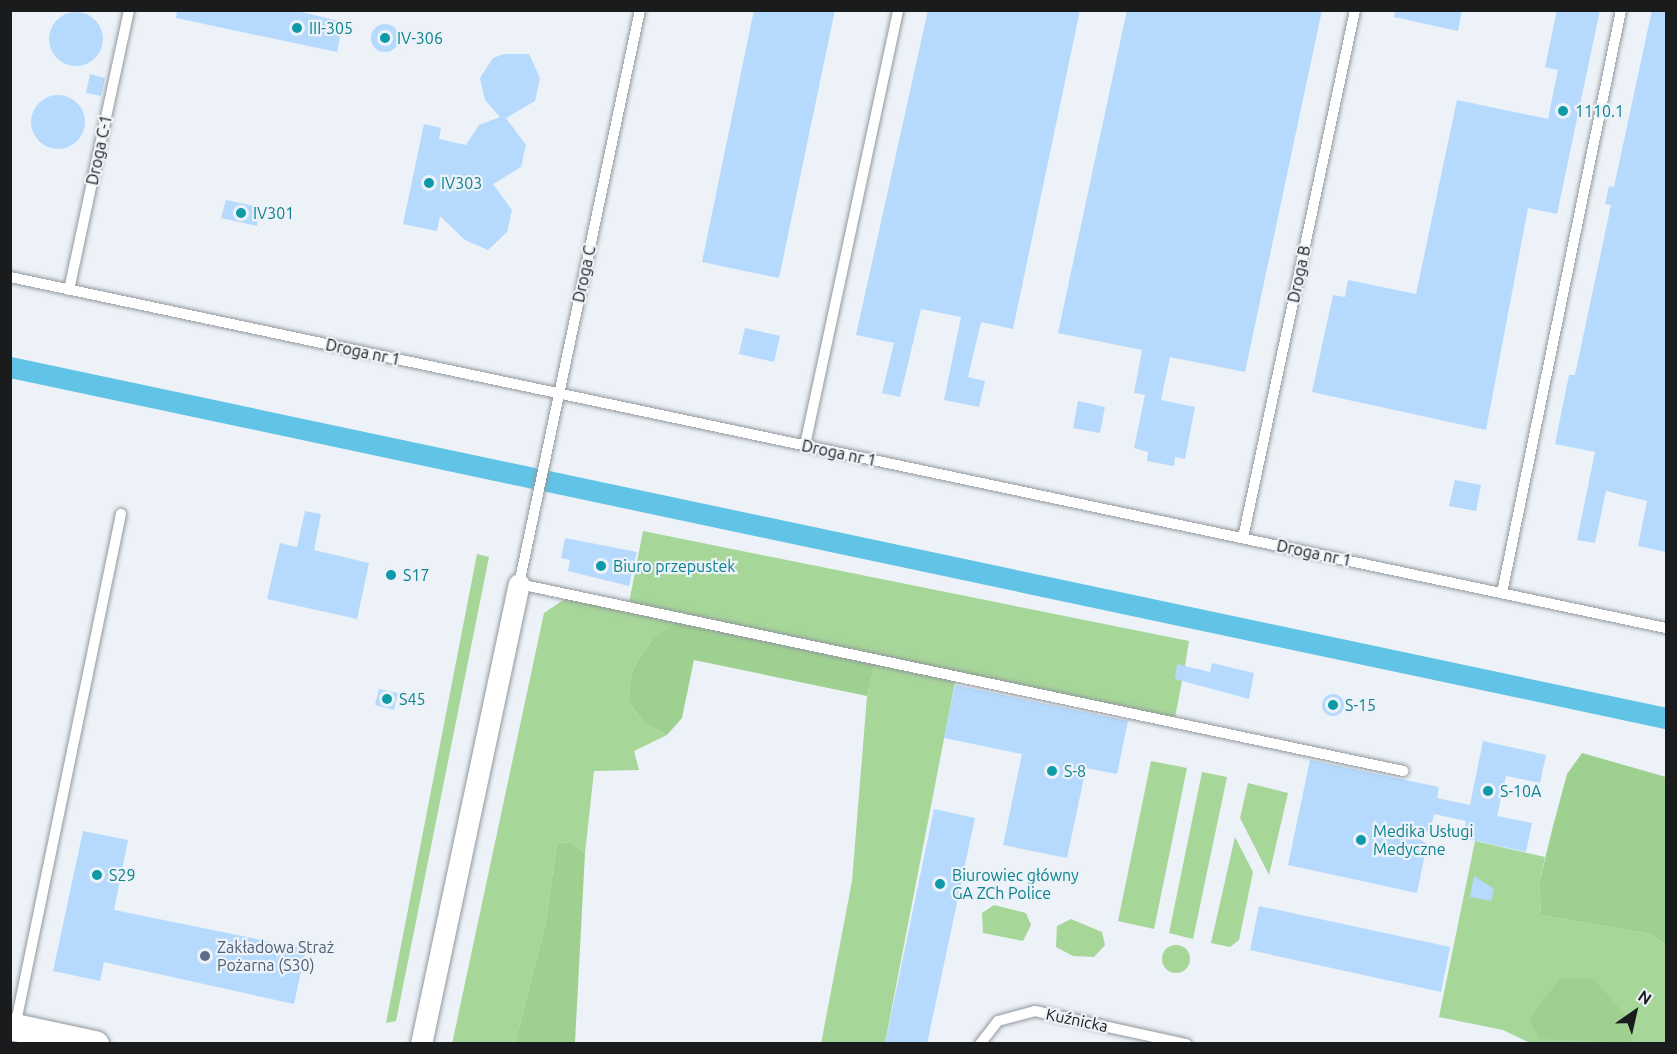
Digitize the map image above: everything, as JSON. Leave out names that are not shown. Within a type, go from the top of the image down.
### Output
[{"type":"street","points":[[421,1044],[519,584]]},
{"type":"street","points":[[13,1026],[79,1042]]},
{"type":"lane","name":"Droga C-1","points":[[69,290],[129,10]]},
{"type":"lane","name":"Droga C","points":[[519,584],[640,10]]},
{"type":"lane","points":[[805,446],[898,10]]},
{"type":"lane","name":"Droga B","points":[[1243,538],[1355,10]]},
{"type":"lane","points":[[1502,593],[1621,10]]},
{"type":"lane","name":"Droga nr 1","points":[[10,277],[1666,628]]},
{"type":"lane","points":[[13,1026],[121,514]]},
{"type":"lane","points":[[519,584],[1403,771]]},
{"type":"lane","name":"Kuźnicka","points":[[980,1044],[998,1021],[1035,1011],[1186,1044]]},
{"type":"green space","points":[[643,531],[1189,641],[1185,666],[1175,676],[1182,681],[1174,723],[956,677],[885,1043],[821,1044],[852,881],[867,696],[876,660],[652,640],[633,668],[628,700],[644,723],[667,735],[634,751],[639,770],[594,771],[585,853],[569,842],[557,843],[545,926],[515,1043],[452,1044],[544,613],[571,595],[628,608]]},
{"type":"green space","points":[[477,554],[489,557],[396,1021],[386,1023]]},
{"type":"green space","points":[[681,619],[876,660],[867,696],[694,660],[682,718],[667,735],[644,723],[628,700],[633,668],[652,640]]},
{"type":"green space","points":[[1582,753],[1666,777],[1666,945],[1650,934],[1541,915],[1539,884],[1552,830],[1567,774]]},
{"type":"green space","points":[[1151,761],[1187,768],[1154,929],[1118,921]]},
{"type":"green space","points":[[1202,772],[1227,777],[1193,939],[1169,933]]},
{"type":"green space","points":[[1248,783],[1288,793],[1269,875],[1240,818]]},
{"type":"green space","points":[[1235,837],[1253,872],[1239,940],[1230,947],[1211,943]]},
{"type":"green space","points":[[1475,841],[1545,857],[1539,884],[1541,915],[1650,934],[1666,945],[1666,1043],[1530,1043],[1503,1030],[1439,1017]]},
{"type":"green space","points":[[569,842],[585,853],[575,1043],[515,1043],[545,926],[557,843]]},
{"type":"green space","points":[[994,905],[1026,913],[1031,925],[1023,941],[983,933],[982,913]]},
{"type":"green space","points":[[1071,919],[1102,932],[1105,945],[1094,957],[1073,956],[1056,947],[1057,926]]},
{"type":"green space","points":[[1176,945],[1186,949],[1190,959],[1186,969],[1176,973],[1166,969],[1162,959],[1166,949]]},
{"type":"green space","points":[[1560,978],[1593,978],[1631,1022],[1632,1043],[1540,1039],[1529,1020]]},
{"type":"building","name":"III-305","points":[[177,10],[293,10],[343,22],[337,52],[176,18]]},
{"type":"building","points":[[754,10],[835,10],[779,278],[702,262]]},
{"type":"building","points":[[928,10],[1080,10],[1013,329],[981,322],[968,377],[985,381],[979,407],[944,400],[961,317],[921,309],[900,397],[882,393],[894,343],[856,335]]},
{"type":"building","points":[[1127,10],[1322,10],[1245,372],[1170,357],[1161,400],[1195,407],[1185,459],[1175,457],[1174,466],[1147,461],[1148,452],[1134,448],[1145,395],[1134,393],[1142,350],[1058,333]]},
{"type":"building","points":[[1395,10],[1462,10],[1458,31],[1394,17]]},
{"type":"building","points":[[1557,10],[1600,10],[1557,214],[1528,208],[1486,430],[1312,392],[1333,295],[1345,297],[1348,280],[1416,294],[1457,100],[1548,119],[1558,70],[1545,67]]},
{"type":"building","points":[[1652,10],[1666,10],[1666,552],[1638,546],[1647,501],[1606,491],[1595,543],[1577,540],[1595,452],[1555,444],[1569,375],[1575,375],[1611,205],[1605,204],[1609,186],[1614,187]]},
{"type":"building","points":[[76,12],[86,14],[95,20],[101,29],[103,39],[101,49],[95,58],[86,64],[76,66],[66,64],[57,58],[51,49],[49,39],[51,29],[57,20],[66,14]]},
{"type":"building","name":"IV-306","points":[[385,24],[395,28],[399,38],[395,48],[385,52],[375,48],[371,38],[375,28]]},
{"type":"building","points":[[504,54],[529,54],[540,78],[535,101],[506,118],[526,145],[521,167],[493,184],[512,210],[507,232],[488,250],[465,240],[440,216],[437,231],[403,224],[424,124],[441,128],[439,139],[466,145],[479,125],[500,117],[485,100],[480,78],[493,58]]},
{"type":"building","points":[[90,74],[105,78],[101,96],[86,93]]},
{"type":"building","points":[[58,95],[68,97],[77,103],[83,112],[85,122],[83,132],[77,141],[68,147],[58,149],[48,147],[39,141],[33,132],[31,122],[33,112],[39,103],[48,97]]},
{"type":"building","name":"IV301","points":[[226,200],[260,207],[257,226],[221,218]]},
{"type":"building","points":[[745,328],[780,336],[774,362],[739,354]]},
{"type":"building","points":[[1078,401],[1105,407],[1100,433],[1073,428]]},
{"type":"building","points":[[1455,480],[1481,485],[1476,511],[1449,506]]},
{"type":"building","points":[[305,511],[321,514],[314,550],[369,563],[357,619],[267,599],[280,543],[297,547]]},
{"type":"building","name":"Biuro przepustek","points":[[565,538],[637,552],[629,586],[568,571],[570,560],[561,558]]},
{"type":"building","points":[[1212,663],[1254,673],[1249,699],[1175,679],[1177,664],[1210,672]]},
{"type":"building","name":"S-8","points":[[955,685],[1128,721],[1117,774],[1086,768],[1067,858],[1003,845],[1022,754],[944,738]]},
{"type":"building","name":"S45","points":[[379,689],[398,693],[394,710],[375,705]]},
{"type":"building","name":"S-15","points":[[1333,694],[1341,697],[1344,705],[1341,713],[1333,716],[1325,713],[1322,705],[1325,697]]},
{"type":"building","name":"Medika Usługi Medyczne","points":[[1483,741],[1546,755],[1540,783],[1506,776],[1497,816],[1532,823],[1526,852],[1463,838],[1466,821],[1434,814],[1430,832],[1400,826],[1427,844],[1417,893],[1288,865],[1310,760],[1439,787],[1437,798],[1470,805]]},
{"type":"building","name":"Biurowiec główny GA ZCh Police","points":[[934,809],[975,818],[927,1044],[885,1044]]},
{"type":"building","name":"Zakładowa Straż Pożarna (S30)","points":[[83,831],[128,840],[114,910],[306,949],[294,1004],[104,962],[100,981],[53,971]]},
{"type":"building","points":[[1474,876],[1494,889],[1491,901],[1470,897]]},
{"type":"building","points":[[1259,906],[1450,947],[1441,992],[1250,950]]},
{"type":"waterway","points":[[10,367],[1666,718]]},
{"type":"place","name":"III-305","points":[[297,28]]},
{"type":"place","name":"IV-306","points":[[385,38]]},
{"type":"place","name":"1110.1","points":[[1563,111]]},
{"type":"place","name":"IV303","points":[[429,183]]},
{"type":"place","name":"IV301","points":[[241,213]]},
{"type":"place","name":"Biuro przepustek","points":[[601,566]]},
{"type":"place","name":"S17","points":[[391,575]]},
{"type":"place","name":"S45","points":[[387,699]]},
{"type":"place","name":"S-15","points":[[1333,705]]},
{"type":"place","name":"S-8","points":[[1052,771]]},
{"type":"place","name":"S-10A","points":[[1488,791]]},
{"type":"place","name":"Medika Usługi Medyczne","points":[[1361,840]]},
{"type":"place","name":"S29","points":[[97,875]]},
{"type":"place","name":"Biurowiec główny GA ZCh Police","points":[[940,884]]},
{"type":"place","name":"Zakładowa Straż Pożarna (S30)","points":[[205,956]]}]
